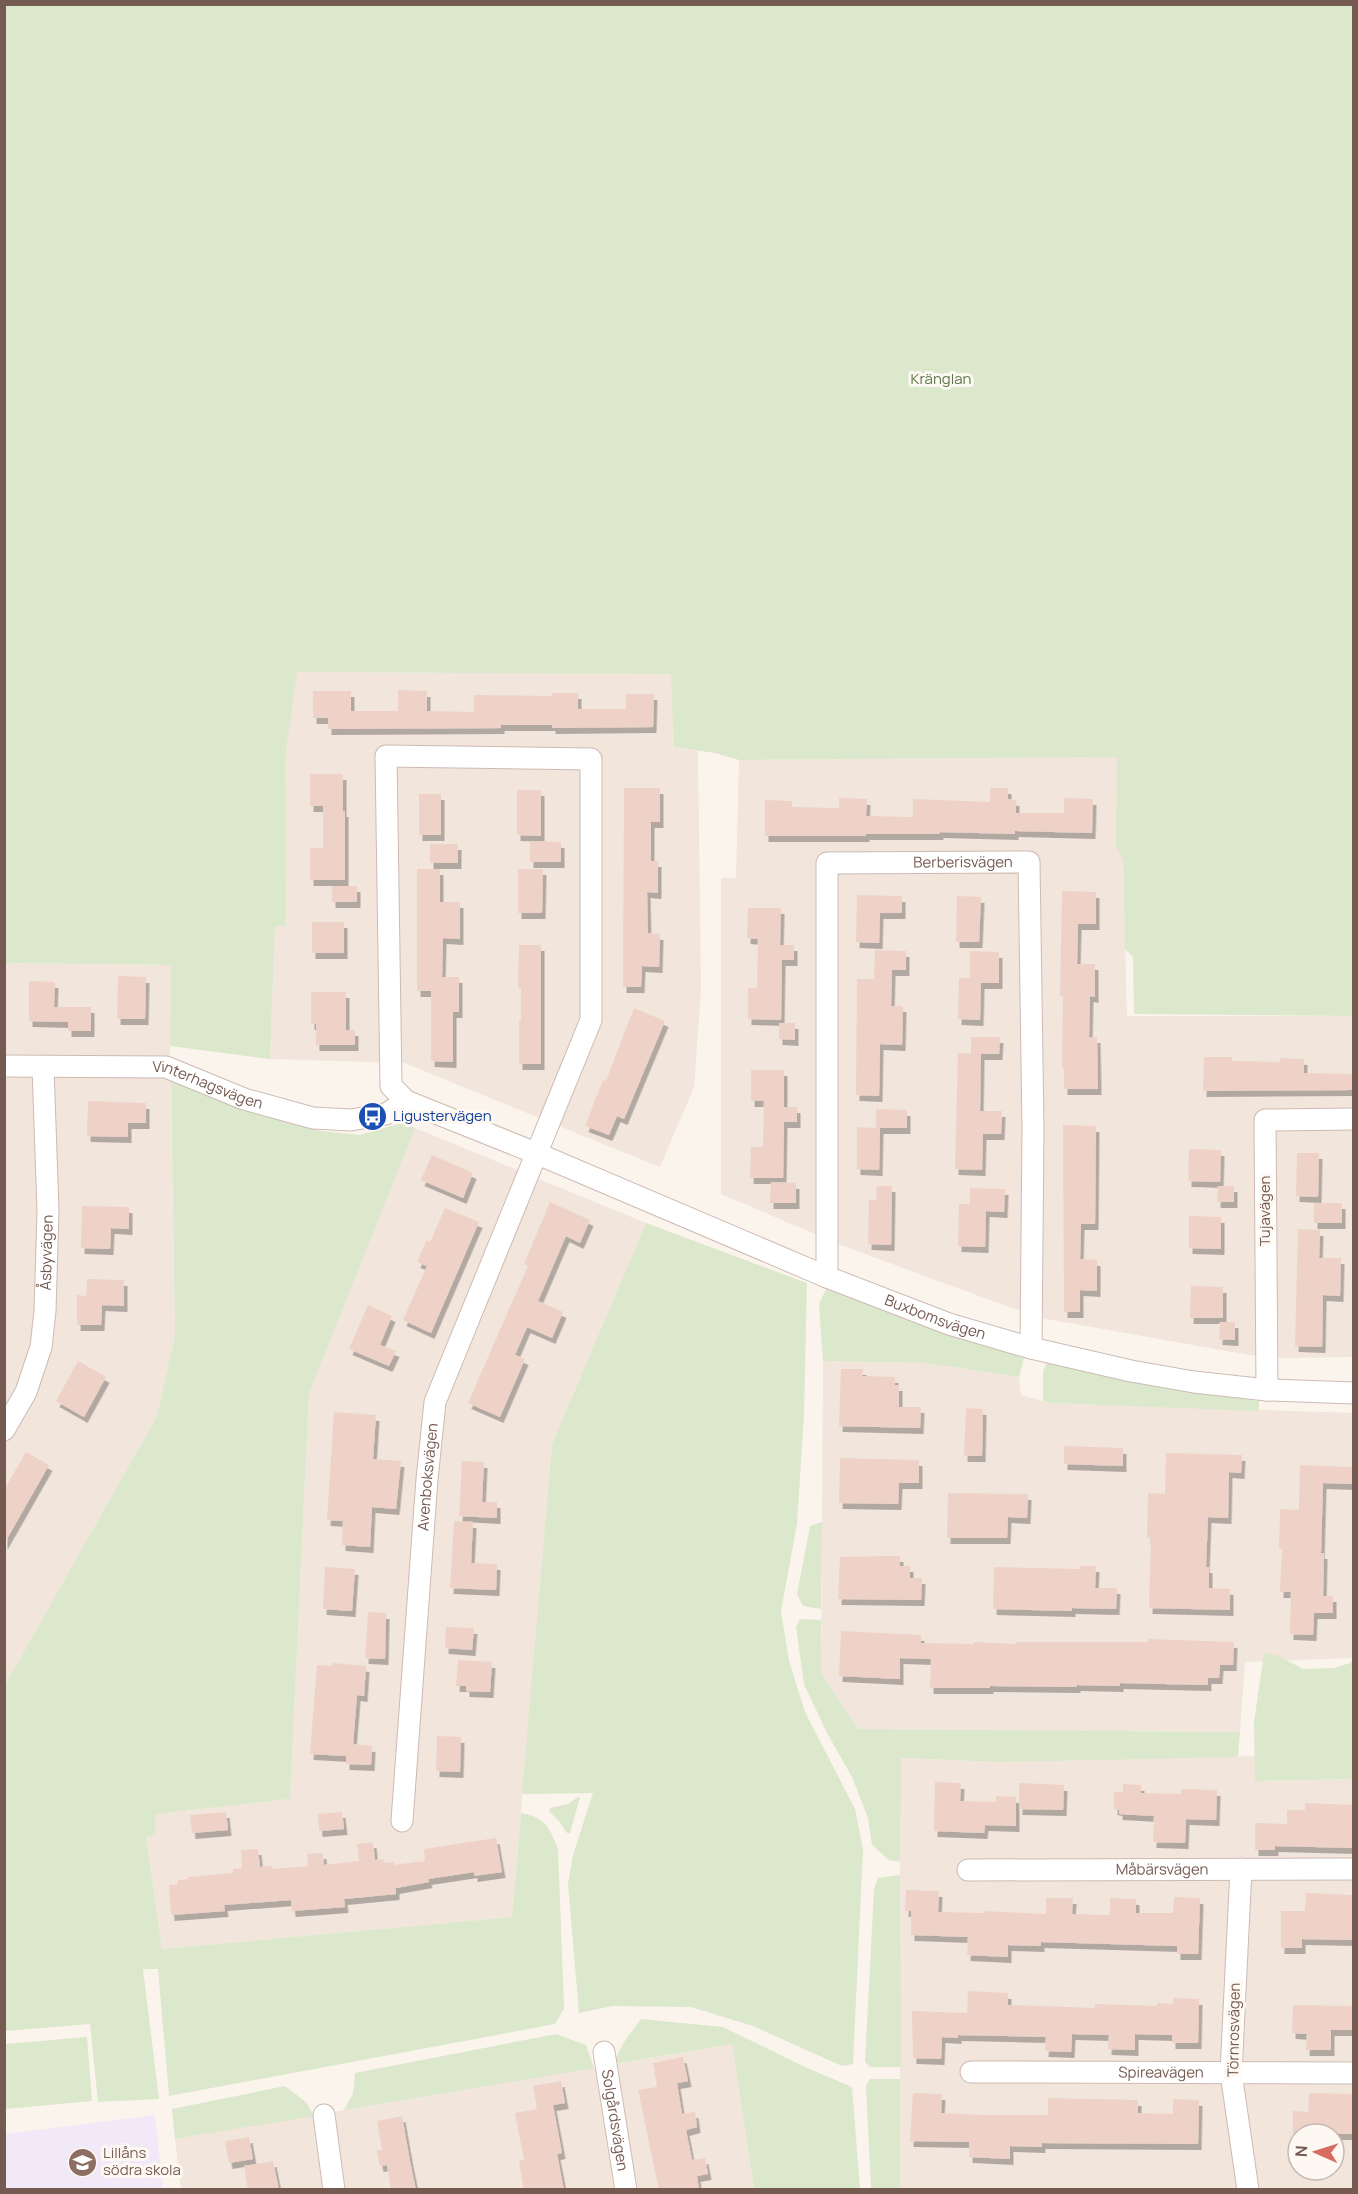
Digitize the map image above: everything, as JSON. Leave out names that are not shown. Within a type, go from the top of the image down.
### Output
[{"type":"street","points":[[386,756],[591,759],[591,1020],[538,1154],[406,1101],[391,1086],[386,756]]},
{"type":"street","name":"Berberisvägen","points":[[827,1277],[827,862],[1029,862],[1033,1128],[1032,1348]]},
{"type":"street","name":"Vinterhagsvägen","points":[[4,1066],[166,1067],[244,1099],[313,1118],[351,1120],[386,1114],[406,1101]]},
{"type":"street","name":"Åsbyvägen","points":[[4,1430],[26,1392],[41,1347],[45,1311],[48,1210],[43,1067]]},
{"type":"street","name":"Tujavägen","points":[[1267,1390],[1265,1120],[1353,1119]]},
{"type":"street","name":"Buxbomsvägen","points":[[538,1154],[827,1277],[949,1324],[1032,1348],[1184,1380],[1267,1390],[1353,1393]]},
{"type":"street","name":"Avenboksvägen","points":[[402,1821],[427,1479],[435,1402],[538,1154]]},
{"type":"street","name":"Måbärsvägen","points":[[968,1869],[1353,1869]]},
{"type":"street","name":"Törnrosvägen","points":[[1241,1869],[1231,2073],[1248,2190]]},
{"type":"street","name":"Solgårdsvägen","points":[[604,2052],[626,2190]]},
{"type":"street","name":"Spireavägen","points":[[971,2072],[1353,2073]]},
{"type":"street","points":[[324,2115],[334,2190]]},
{"type":"shaded area","points":[[284,672],[672,674],[674,747],[698,751],[701,991],[694,1087],[660,1167],[404,1063],[270,1059]]},
{"type":"shaded area","points":[[1120,757],[1127,1016],[1353,1016],[1353,1357],[1282,1358],[1249,1355],[1046,1319],[841,1245],[721,1194],[721,878],[736,878],[739,760]]},
{"type":"shaded area","points":[[5,963],[171,965],[170,1046],[175,1336],[157,1416],[5,1685]]},
{"type":"shaded area","points":[[415,1128],[646,1223],[552,1444],[512,1917],[162,1949],[146,1837],[155,1834],[156,1814],[290,1799],[309,1393]]},
{"type":"shaded area","points":[[823,1361],[925,1363],[1019,1377],[1021,1395],[1050,1403],[1353,1413],[1353,1658],[1245,1662],[1240,1732],[858,1729],[821,1673]]},
{"type":"shaded area","points":[[1255,1756],[1255,1781],[1353,1779],[1353,2189],[900,2189],[900,1758],[998,1762]]},
{"type":"shaded area","points":[[732,2044],[754,2189],[181,2189],[175,2139]]},
{"type":"shaded area","name":"Lillåns södra skola","points":[[155,2115],[163,2189],[5,2189],[5,2134]]},
{"type":"green space","name":"Kränglan","points":[[5,4],[1353,5],[1353,1016],[1134,1014],[1133,957],[1125,949],[1123,860],[1116,847],[1117,757],[739,760],[715,753],[674,747],[671,674],[297,672],[285,758],[286,926],[275,926],[270,1059],[170,1046],[171,965],[5,963]]},
{"type":"green space","points":[[171,1081],[242,1110],[320,1131],[360,1135],[405,1122],[415,1128],[309,1393],[290,1799],[156,1814],[155,1834],[146,1837],[162,1949],[512,1917],[521,1813],[541,1820],[552,1835],[558,1849],[564,2008],[555,2024],[169,2096],[158,1969],[143,1969],[159,2099],[98,2102],[90,2024],[5,2031],[5,1685],[157,1416],[175,1336]]},
{"type":"green space","points":[[646,1223],[807,1283],[804,1414],[797,1524],[781,1611],[789,1661],[805,1712],[855,1809],[863,1849],[853,2064],[842,2066],[753,2026],[691,2007],[612,2006],[579,2013],[568,1884],[573,1855],[593,1793],[522,1794],[552,1444]]},
{"type":"green space","points":[[827,1287],[1024,1358],[1019,1377],[925,1363],[823,1361],[819,1304]]},
{"type":"green space","points":[[1047,1363],[1173,1390],[1259,1401],[1259,1411],[1050,1403],[1043,1401],[1043,1371]]},
{"type":"green space","points":[[822,1522],[821,1609],[803,1606],[797,1594],[810,1526]]},
{"type":"green space","points":[[800,1619],[821,1620],[821,1673],[858,1729],[1240,1732],[1238,1757],[998,1762],[901,1758],[900,1862],[889,1860],[872,1845],[868,1818],[852,1777],[827,1733],[804,1684],[796,1627]]},
{"type":"green space","points":[[1264,1653],[1279,1656],[1303,1669],[1334,1668],[1350,1663],[1353,1659],[1353,1779],[1255,1781],[1254,1722]]},
{"type":"green space","points":[[580,1797],[570,1833],[567,1833],[549,1811],[550,1808],[568,1804]]},
{"type":"green space","points":[[900,1875],[901,2067],[870,2067],[865,2062],[874,1889],[878,1878]]},
{"type":"green space","points":[[641,2019],[723,2027],[852,2087],[860,2189],[754,2189],[732,2044],[613,2064],[624,2042]]},
{"type":"green space","points":[[556,2034],[586,2045],[594,2068],[344,2110],[353,2094],[355,2073]]},
{"type":"green space","points":[[87,2037],[92,2101],[5,2109],[5,2044]]},
{"type":"green space","points":[[870,2079],[900,2079],[900,2189],[871,2189],[866,2086]]},
{"type":"green space","points":[[285,2086],[307,2103],[314,2116],[175,2139],[172,2109]]},
{"type":"building","points":[[398,690],[427,691],[427,711],[474,712],[474,695],[552,696],[552,693],[578,693],[578,709],[626,709],[626,694],[654,694],[653,727],[552,728],[552,725],[501,725],[501,728],[328,729],[328,718],[313,718],[313,691],[351,691],[351,711],[398,711]]},
{"type":"building","points":[[310,774],[343,774],[345,880],[310,880],[310,848],[323,848],[323,806],[310,806]]},
{"type":"building","points":[[624,788],[660,788],[660,822],[651,822],[651,861],[658,861],[658,893],[647,892],[648,933],[660,934],[659,967],[642,966],[641,987],[623,987]]},
{"type":"building","points":[[990,788],[1008,788],[1008,799],[1016,800],[1016,813],[1064,813],[1064,798],[1093,799],[1092,833],[1015,831],[1015,834],[940,832],[940,834],[866,834],[866,836],[765,836],[765,800],[792,801],[792,807],[839,808],[839,798],[867,799],[866,816],[913,817],[913,799],[990,802]]},
{"type":"building","points":[[517,790],[541,790],[541,836],[517,835]]},
{"type":"building","points":[[419,794],[441,794],[441,835],[419,835]]},
{"type":"building","points":[[530,841],[561,842],[561,862],[530,862]]},
{"type":"building","points":[[430,844],[458,844],[458,863],[430,863]]},
{"type":"building","points":[[417,869],[440,869],[440,902],[460,902],[460,939],[443,938],[442,977],[459,977],[459,1012],[453,1012],[453,1062],[431,1061],[431,991],[417,991]]},
{"type":"building","points":[[518,869],[543,869],[542,913],[518,913]]},
{"type":"building","points":[[332,886],[357,886],[357,902],[332,902]]},
{"type":"building","points":[[1062,891],[1096,892],[1096,924],[1078,924],[1077,964],[1095,964],[1095,997],[1090,996],[1089,1037],[1097,1037],[1098,1089],[1064,1089],[1063,996],[1060,996]]},
{"type":"building","points":[[857,895],[902,896],[902,913],[880,913],[879,943],[856,942]]},
{"type":"building","points":[[957,896],[981,897],[979,942],[956,942]]},
{"type":"building","points":[[748,908],[781,908],[780,945],[794,945],[794,960],[782,960],[781,1020],[748,1019],[748,988],[757,988],[758,939],[747,938]]},
{"type":"building","points":[[312,922],[344,922],[344,953],[312,953]]},
{"type":"building","points":[[519,945],[541,945],[541,1064],[519,1064],[521,988],[518,988]]},
{"type":"building","points":[[875,950],[906,951],[906,970],[892,970],[891,1006],[903,1006],[902,1045],[880,1044],[879,1096],[856,1095],[857,979],[874,979]]},
{"type":"building","points":[[970,951],[999,952],[999,983],[981,983],[980,1020],[958,1019],[959,978],[970,978]]},
{"type":"building","points":[[118,976],[146,977],[145,1019],[117,1019]]},
{"type":"building","points":[[29,981],[55,982],[54,1007],[91,1007],[91,1031],[68,1031],[68,1022],[29,1021]]},
{"type":"building","points":[[311,992],[346,992],[346,1030],[355,1030],[355,1045],[316,1045],[316,1024],[311,1024]]},
{"type":"building","points":[[634,1008],[665,1021],[624,1119],[617,1116],[609,1135],[585,1126],[603,1080],[606,1081]]},
{"type":"building","points":[[779,1023],[795,1023],[795,1040],[779,1039]]},
{"type":"building","points":[[971,1037],[1000,1037],[999,1054],[971,1054]]},
{"type":"building","points":[[958,1053],[981,1054],[980,1111],[1002,1111],[1001,1134],[983,1134],[982,1170],[955,1169]]},
{"type":"building","points":[[1204,1057],[1232,1057],[1232,1061],[1280,1062],[1280,1058],[1304,1059],[1304,1073],[1353,1074],[1353,1090],[1203,1091]]},
{"type":"building","points":[[751,1070],[784,1070],[784,1107],[797,1107],[797,1122],[784,1122],[783,1178],[750,1178],[751,1147],[763,1147],[764,1101],[751,1101]]},
{"type":"building","points":[[88,1101],[146,1103],[146,1123],[128,1123],[128,1137],[87,1136]]},
{"type":"building","points":[[876,1109],[907,1110],[907,1128],[880,1128],[879,1170],[857,1169],[857,1127],[876,1128]]},
{"type":"building","points":[[1063,1125],[1096,1126],[1095,1224],[1081,1224],[1080,1259],[1097,1260],[1097,1291],[1080,1290],[1080,1312],[1064,1312]]},
{"type":"building","points":[[1189,1149],[1221,1150],[1220,1182],[1188,1181]]},
{"type":"building","points":[[1297,1153],[1319,1153],[1318,1197],[1296,1196]]},
{"type":"building","points":[[432,1155],[473,1173],[463,1198],[421,1180]]},
{"type":"building","points":[[771,1182],[796,1183],[796,1203],[770,1203]]},
{"type":"building","points":[[877,1186],[892,1186],[891,1245],[868,1244],[869,1200],[876,1200]]},
{"type":"building","points":[[1218,1186],[1234,1186],[1234,1202],[1217,1202]]},
{"type":"building","points":[[970,1188],[1005,1189],[1004,1212],[986,1211],[985,1247],[958,1246],[959,1204],[970,1204]]},
{"type":"building","points":[[550,1202],[590,1220],[580,1243],[566,1236],[538,1301],[563,1312],[552,1338],[527,1327],[515,1355],[525,1359],[500,1417],[468,1403],[528,1266],[524,1264]]},
{"type":"building","points":[[1314,1203],[1342,1203],[1342,1223],[1314,1223]]},
{"type":"building","points":[[82,1206],[129,1207],[129,1229],[111,1228],[110,1249],[81,1248]]},
{"type":"building","points":[[445,1208],[479,1222],[431,1333],[403,1320],[427,1266],[417,1262],[427,1240],[430,1242]]},
{"type":"building","points":[[1189,1216],[1221,1217],[1221,1249],[1189,1248]]},
{"type":"building","points":[[1298,1229],[1320,1230],[1319,1258],[1341,1258],[1340,1296],[1323,1295],[1322,1347],[1295,1346]]},
{"type":"building","points":[[87,1279],[124,1280],[124,1306],[102,1305],[101,1325],[77,1325],[77,1295],[86,1296]]},
{"type":"building","points":[[1191,1286],[1223,1287],[1223,1318],[1190,1318]]},
{"type":"building","points":[[368,1305],[392,1316],[380,1345],[396,1351],[389,1366],[349,1349]]},
{"type":"building","points":[[1220,1322],[1235,1322],[1235,1340],[1219,1339]]},
{"type":"building","points":[[78,1361],[106,1377],[84,1417],[56,1401]]},
{"type":"building","points":[[841,1369],[863,1369],[862,1376],[895,1377],[895,1385],[899,1385],[899,1407],[921,1407],[920,1428],[839,1426]]},
{"type":"building","points":[[966,1408],[983,1409],[982,1456],[964,1456]]},
{"type":"building","points":[[334,1412],[376,1415],[373,1459],[401,1461],[396,1509],[372,1507],[370,1547],[342,1545],[343,1521],[327,1520]]},
{"type":"building","points":[[1064,1446],[1123,1448],[1123,1466],[1064,1464]]},
{"type":"building","points":[[26,1452],[49,1465],[4,1544],[4,1490]]},
{"type":"building","points":[[1166,1453],[1242,1455],[1241,1473],[1229,1472],[1228,1518],[1208,1517],[1206,1567],[1209,1567],[1209,1588],[1230,1589],[1230,1610],[1149,1608],[1151,1538],[1147,1538],[1148,1493],[1165,1494]]},
{"type":"building","points":[[840,1458],[919,1460],[919,1483],[899,1483],[898,1504],[839,1503]]},
{"type":"building","points":[[462,1461],[484,1462],[482,1502],[497,1502],[497,1518],[459,1516]]},
{"type":"building","points":[[1300,1465],[1353,1467],[1353,1484],[1323,1483],[1321,1553],[1324,1553],[1323,1596],[1333,1596],[1333,1613],[1314,1613],[1313,1635],[1290,1634],[1291,1592],[1280,1592],[1282,1549],[1279,1549],[1280,1509],[1299,1510]]},
{"type":"building","points":[[948,1493],[1028,1494],[1027,1518],[1008,1517],[1007,1538],[947,1538]]},
{"type":"building","points":[[454,1521],[473,1522],[471,1563],[497,1564],[496,1590],[450,1588]]},
{"type":"building","points":[[900,1556],[900,1566],[910,1566],[910,1578],[922,1578],[921,1600],[838,1599],[840,1557]]},
{"type":"building","points":[[1080,1566],[1096,1566],[1095,1588],[1117,1588],[1116,1609],[1072,1608],[1072,1611],[993,1609],[994,1567],[1080,1569]]},
{"type":"building","points":[[325,1567],[355,1569],[352,1611],[323,1609]]},
{"type":"building","points":[[368,1612],[386,1613],[385,1659],[365,1658]]},
{"type":"building","points":[[446,1627],[474,1628],[472,1650],[445,1648]]},
{"type":"building","points":[[841,1631],[921,1635],[921,1643],[1148,1642],[1148,1639],[1234,1642],[1233,1665],[1220,1665],[1219,1678],[1208,1678],[1208,1685],[1120,1683],[1120,1686],[930,1688],[931,1659],[900,1658],[900,1679],[839,1676]]},
{"type":"building","points":[[458,1660],[492,1662],[490,1692],[466,1691],[466,1686],[456,1686]]},
{"type":"building","points":[[333,1663],[366,1666],[364,1696],[357,1695],[353,1744],[372,1746],[371,1765],[346,1764],[346,1756],[310,1754],[317,1665],[332,1666]]},
{"type":"building","points":[[437,1736],[461,1737],[460,1772],[436,1771]]},
{"type":"building","points":[[935,1782],[961,1783],[960,1801],[996,1802],[996,1796],[1016,1797],[1016,1826],[985,1825],[984,1833],[934,1831]]},
{"type":"building","points":[[1019,1783],[1064,1785],[1063,1810],[1019,1809]]},
{"type":"building","points":[[1123,1784],[1141,1785],[1141,1793],[1181,1794],[1181,1789],[1217,1790],[1216,1820],[1186,1819],[1185,1843],[1153,1842],[1154,1816],[1119,1814],[1119,1810],[1114,1809],[1114,1792],[1123,1792]]},
{"type":"building","points":[[1305,1803],[1353,1805],[1353,1848],[1275,1846],[1275,1850],[1255,1850],[1255,1823],[1287,1824],[1287,1810],[1305,1810]]},
{"type":"building","points":[[226,1812],[228,1830],[192,1833],[190,1815]]},
{"type":"building","points":[[342,1812],[344,1829],[319,1831],[318,1814]]},
{"type":"building","points":[[496,1838],[502,1872],[474,1876],[474,1872],[428,1879],[429,1882],[396,1888],[396,1894],[344,1899],[345,1907],[292,1911],[291,1900],[224,1905],[225,1911],[171,1915],[169,1885],[178,1884],[178,1880],[188,1879],[188,1877],[233,1873],[233,1869],[242,1868],[241,1850],[258,1849],[260,1867],[272,1866],[272,1869],[308,1866],[307,1854],[323,1853],[324,1865],[359,1861],[357,1844],[373,1842],[375,1860],[384,1859],[384,1863],[394,1862],[394,1865],[425,1861],[424,1849]]},
{"type":"building","points":[[906,1890],[939,1891],[938,1912],[983,1913],[984,1911],[1046,1914],[1046,1898],[1073,1898],[1072,1914],[1110,1915],[1110,1898],[1136,1899],[1136,1913],[1173,1913],[1174,1897],[1200,1898],[1198,1954],[1177,1954],[1177,1946],[1041,1942],[1041,1946],[1008,1945],[1008,1957],[967,1955],[968,1937],[911,1935],[911,1911],[905,1911]]},
{"type":"building","points":[[1306,1893],[1353,1895],[1353,1940],[1302,1939],[1302,1948],[1281,1948],[1281,1911],[1305,1911]]},
{"type":"building","points":[[968,1991],[1008,1993],[1008,2005],[1095,2008],[1095,2004],[1157,2006],[1157,2003],[1173,2004],[1173,1998],[1199,1999],[1198,2043],[1172,2043],[1172,2035],[1135,2034],[1135,2050],[1108,2049],[1109,2035],[1072,2034],[1071,2052],[1045,2051],[1046,2037],[958,2035],[958,2038],[942,2037],[941,2059],[913,2058],[912,2011],[967,2013]]},
{"type":"building","points":[[1293,2005],[1353,2006],[1353,2030],[1331,2030],[1331,2050],[1306,2050],[1307,2034],[1292,2033]]},
{"type":"building","points":[[683,2057],[688,2081],[677,2083],[682,2114],[695,2112],[697,2127],[686,2130],[692,2160],[705,2158],[708,2174],[697,2176],[699,2190],[659,2190],[638,2090],[657,2087],[653,2063]]},
{"type":"building","points":[[561,2081],[565,2103],[553,2105],[562,2153],[557,2154],[564,2190],[524,2190],[519,2161],[524,2160],[515,2113],[537,2109],[533,2086]]},
{"type":"building","points":[[913,2093],[942,2094],[941,2113],[985,2115],[1048,2115],[1048,2098],[1138,2100],[1138,2113],[1173,2114],[1173,2099],[1199,2100],[1198,2144],[1042,2143],[1042,2147],[1010,2146],[1010,2159],[969,2157],[969,2142],[910,2141]]},
{"type":"building","points":[[1309,2093],[1353,2094],[1353,2134],[1346,2134],[1346,2122],[1293,2122],[1293,2111],[1308,2112]]},
{"type":"building","points":[[402,2116],[416,2190],[391,2190],[387,2165],[380,2166],[377,2150],[382,2150],[377,2121]]},
{"type":"building","points":[[249,2137],[253,2159],[229,2163],[225,2141]]},
{"type":"building","points":[[273,2161],[279,2190],[248,2190],[244,2166]]},
{"type":"place","name":"Ligustervägen","points":[[372,1116]]},
{"type":"place","name":"Lillåns södra skola","points":[[82,2162]]}]
